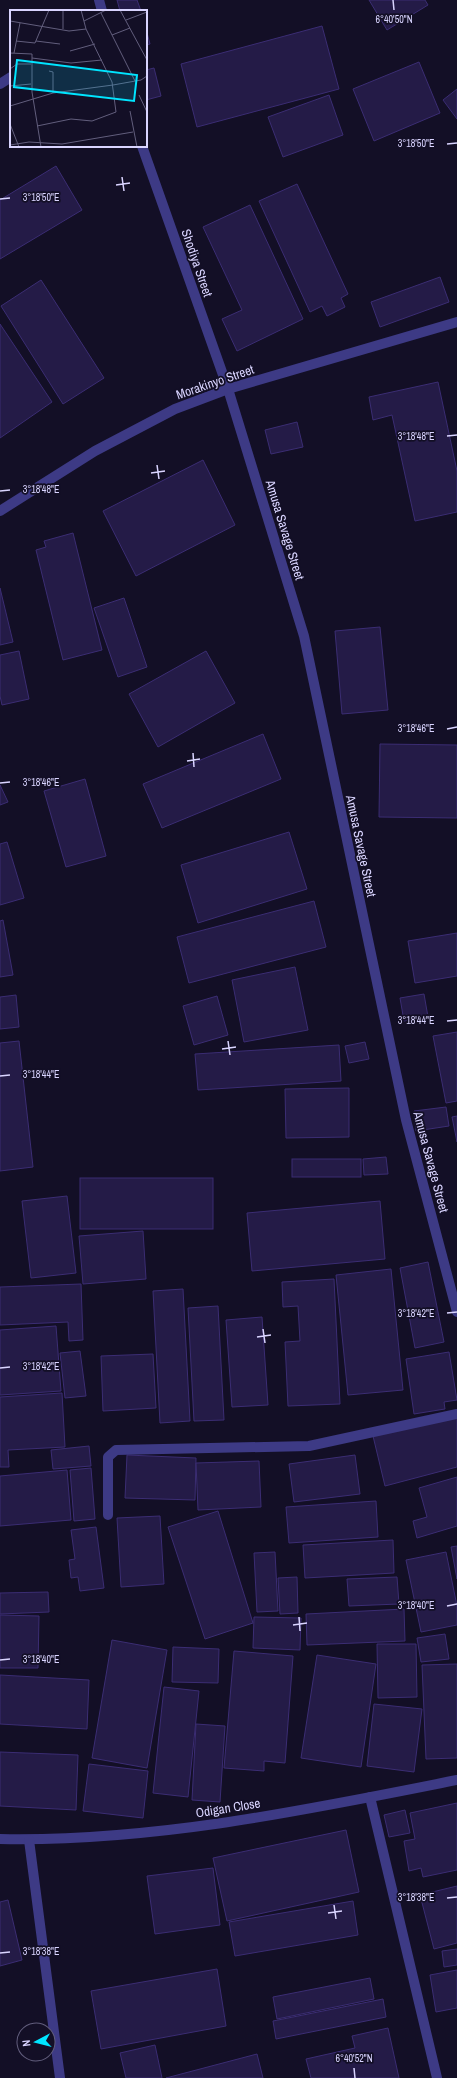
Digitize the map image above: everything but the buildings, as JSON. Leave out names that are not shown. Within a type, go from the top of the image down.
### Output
[{"type":"street","points":[[99,0],[102,10]]},
{"type":"street","points":[[0,84],[10,78]]},
{"type":"street","name":"Shodiya Street","points":[[142,147],[228,389]]},
{"type":"street","name":"Morakinyo Street","points":[[0,511],[95,451],[175,409],[228,389],[457,322]]},
{"type":"street","name":"Amusa Savage Street","points":[[228,389],[304,636],[406,1120],[457,1312]]},
{"type":"street","points":[[108,1515],[108,1457],[116,1450],[310,1446],[457,1414]]},
{"type":"street","name":"Odigan Close","points":[[0,1839],[29,1840],[117,1836],[201,1826],[370,1797],[457,1780]]},
{"type":"street","points":[[370,1797],[437,2078]]},
{"type":"street","points":[[29,1840],[60,2078]]}]
